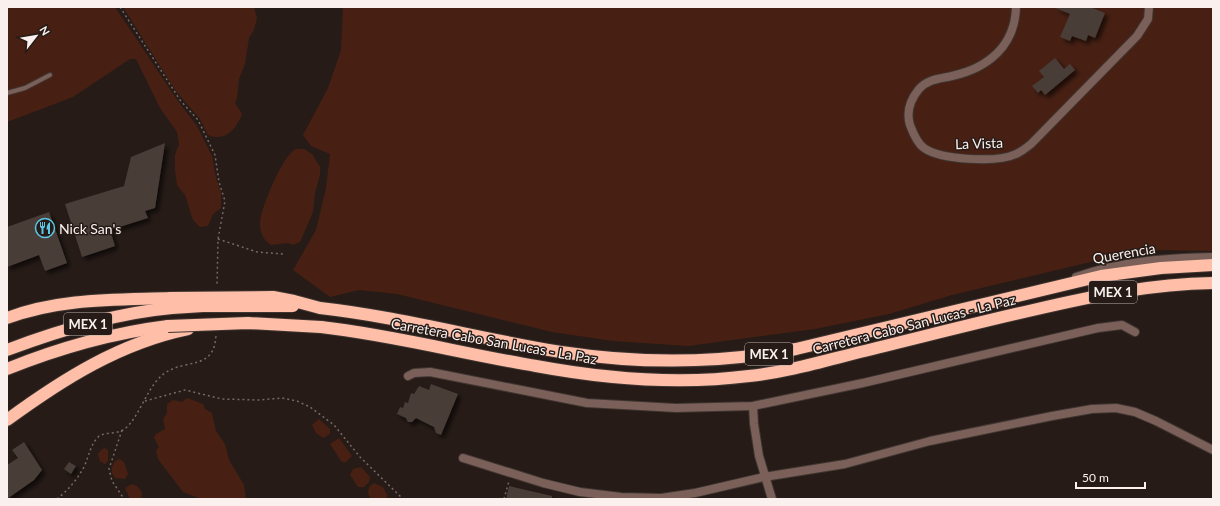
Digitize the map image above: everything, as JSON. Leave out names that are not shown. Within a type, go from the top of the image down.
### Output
[{"type":"highway","name":"Carretera Cabo San Lucas - La Paz","points":[[7,350],[97,321],[171,303],[320,308],[384,317],[574,354],[657,361],[714,361],[756,357],[796,349],[1042,289],[1139,270],[1213,266]]},
{"type":"highway","points":[[1049,306],[1130,284],[1213,278]]},
{"type":"highway","name":"Carretera Cabo San Lucas - La Paz","points":[[7,369],[97,339],[118,334],[214,323],[320,328],[374,334],[535,366],[586,374],[637,379],[697,380],[750,376],[804,366],[1049,306],[1127,290],[1174,284],[1213,283]]},
{"type":"highway","points":[[7,318],[34,309],[58,304],[171,303]]},
{"type":"highway","points":[[7,420],[52,388],[85,368],[168,329]]},
{"type":"street","name":"La Vista","points":[[1016,7],[1016,15],[1009,38],[991,60],[972,70],[932,80],[920,88],[911,100],[907,116],[913,133],[923,148],[942,157],[963,159],[1015,155],[1032,144],[1137,36],[1148,19],[1149,7]]},
{"type":"street","name":"Querencia","points":[[1042,289],[1109,267],[1161,260],[1213,257]]},
{"type":"street","points":[[408,376],[414,373],[430,372],[587,402],[676,408],[754,406],[863,383],[1098,328],[1122,325],[1135,332]]},
{"type":"street","points":[[754,406],[755,430],[764,477],[772,499]]},
{"type":"street","points":[[463,458],[580,492],[622,497],[661,498],[695,493],[764,477],[845,464],[930,441],[1092,409],[1116,408],[1135,412],[1213,450]]},
{"type":"lane","points":[[7,92],[25,88],[50,75]]},
{"type":"path","points":[[120,7],[180,100],[198,120],[215,154],[219,182],[225,201],[218,239],[217,289]]},
{"type":"path","points":[[218,239],[257,252],[284,254]]},
{"type":"path","points":[[124,499],[112,481],[109,469],[122,430],[145,401],[147,393],[155,382],[166,373],[205,360],[216,344]]},
{"type":"path","points":[[145,401],[185,390],[193,390],[222,399],[258,400],[282,398],[297,401],[310,407],[334,425],[360,457],[403,499]]},
{"type":"path","points":[[57,499],[75,481],[84,467],[91,447],[99,436],[122,430]]},
{"type":"path","points":[[504,499],[511,473]]},
{"type":"shaded area","points":[[7,7],[115,7],[180,104],[197,126],[212,156],[216,178],[221,192],[221,208],[213,214],[208,226],[200,227],[193,220],[185,195],[177,185],[175,155],[179,144],[177,132],[160,108],[136,59],[130,59],[73,97],[7,122]]},
{"type":"shaded area","points":[[123,7],[254,7],[257,18],[254,30],[249,38],[245,64],[239,79],[237,99],[235,103],[242,114],[233,130],[225,136],[220,137],[208,135],[200,119],[175,90]]},
{"type":"shaded area","points":[[343,7],[1213,7],[1213,251],[1159,250],[1103,259],[952,295],[889,314],[815,329],[688,346],[613,341],[552,332],[397,294],[359,290],[330,297],[293,270],[316,230],[326,188],[330,154],[311,146],[303,135],[328,88],[341,50]]},
{"type":"shaded area","points":[[296,149],[304,149],[312,154],[320,167],[320,175],[315,193],[313,212],[300,242],[293,245],[288,243],[271,245],[264,239],[262,234],[260,227],[261,217],[268,195],[279,171],[291,153]]},
{"type":"shaded area","points":[[187,398],[203,404],[205,409],[212,413],[216,431],[225,444],[229,460],[244,485],[246,499],[201,499],[183,492],[158,459],[156,451],[159,447],[154,438],[156,434],[165,429],[163,419],[167,413],[167,404],[173,400],[182,402]]},
{"type":"shaded area","points":[[319,419],[330,429],[330,434],[323,438],[316,433],[312,425]]},
{"type":"shaded area","points":[[339,438],[352,456],[345,463],[341,461],[330,444]]},
{"type":"shaded area","points":[[105,448],[108,450],[108,461],[105,464],[100,461],[98,454]]},
{"type":"shaded area","points":[[119,459],[124,462],[128,474],[125,479],[115,478],[112,474],[115,461]]},
{"type":"shaded area","points":[[361,467],[370,477],[369,482],[364,487],[358,487],[350,475],[353,469]]},
{"type":"shaded area","points":[[374,483],[383,487],[387,495],[387,499],[371,499],[368,494],[369,487]]},
{"type":"shaded area","points":[[132,484],[137,486],[142,492],[141,499],[130,499],[125,488]]},
{"type":"building","points":[[1053,7],[1090,7],[1105,13],[1095,38],[1088,35],[1086,41],[1072,36],[1070,41],[1060,37],[1070,14]]},
{"type":"building","points":[[1055,58],[1064,69],[1070,64],[1075,70],[1045,95],[1041,90],[1038,93],[1032,86],[1044,77],[1039,71]]},
{"type":"building","points":[[165,143],[155,208],[145,211],[148,218],[110,230],[115,246],[82,257],[65,204],[124,186],[131,157]]},
{"type":"building","points":[[49,212],[67,263],[45,271],[39,255],[7,267],[7,227]]},
{"type":"building","points":[[431,384],[458,394],[441,435],[436,433],[434,427],[416,418],[412,422],[408,422],[406,418],[397,414],[400,407],[403,408],[405,402],[408,403],[411,393],[414,394],[419,386],[429,390]]},
{"type":"building","points":[[24,442],[42,470],[34,480],[7,499],[7,465],[18,458],[12,450]]},
{"type":"building","points":[[69,462],[76,466],[71,474],[64,469]]},
{"type":"building","points":[[509,486],[552,496],[552,499],[506,499]]},
{"type":"place","name":"Nick San's","points":[[45,228]]}]
